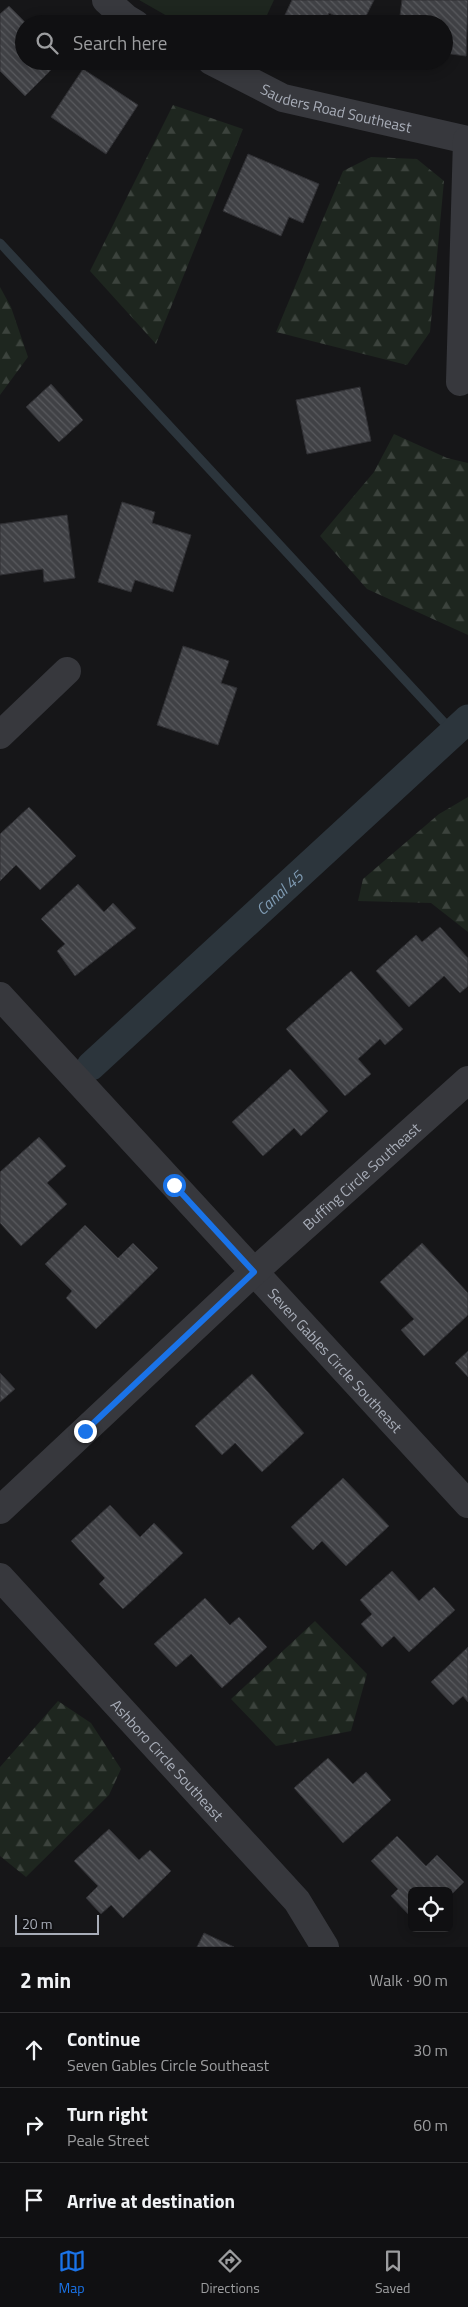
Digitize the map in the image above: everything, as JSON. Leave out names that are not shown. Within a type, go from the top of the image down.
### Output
[{"type":"street","points":[[106,0],[123,15]]},
{"type":"street","name":"Sauders Road Southeast","points":[[229,70],[283,98],[468,140]]},
{"type":"street","points":[[460,382],[468,140]]},
{"type":"street","points":[[0,735],[67,671]]},
{"type":"street","name":"Seven Gables Circle Southeast","points":[[0,996],[468,1504]]},
{"type":"street","name":"Buffing Circle Southeast","points":[[0,1510],[254,1272],[468,1080]]},
{"type":"street","name":"Ashboro Circle Southeast","points":[[0,1577],[297,1901],[325,1947]]},
{"type":"green space","points":[[139,0],[274,0],[267,15],[165,15]]},
{"type":"green space","points":[[173,105],[243,129],[156,344],[90,271]]},
{"type":"green space","points":[[371,157],[417,159],[444,181],[430,332],[407,365],[276,332],[343,171]]},
{"type":"green space","points":[[0,287],[11,307],[28,357],[0,395]]},
{"type":"green space","points":[[394,434],[447,458],[468,463],[468,635],[367,589],[320,536],[374,472]]},
{"type":"green space","points":[[468,797],[468,932],[431,903],[358,901],[363,879],[439,814]]},
{"type":"green space","points":[[315,1621],[367,1674],[351,1731],[276,1746],[231,1699]]},
{"type":"green space","points":[[58,1701],[91,1723],[121,1769],[109,1795],[26,1877],[0,1856],[0,1767]]},
{"type":"building","points":[[292,0],[374,0],[366,15],[333,15],[329,13],[328,15],[285,15]]},
{"type":"building","points":[[402,0],[468,0],[466,56],[453,54],[453,15],[400,15]]},
{"type":"building","points":[[9,6],[18,15],[15,15],[15,70],[51,70],[25,96],[0,71],[0,14]]},
{"type":"building","points":[[82,70],[138,105],[106,154],[51,117]]},
{"type":"building","points":[[248,154],[319,184],[303,223],[289,217],[281,236],[223,211]]},
{"type":"building","points":[[51,384],[83,420],[59,442],[26,407]]},
{"type":"building","points":[[360,387],[371,441],[307,454],[296,400]]},
{"type":"building","points":[[122,502],[155,512],[152,523],[191,535],[173,592],[135,580],[131,592],[98,582]]},
{"type":"building","points":[[67,515],[75,578],[44,582],[43,569],[0,575],[0,524]]},
{"type":"building","points":[[183,646],[229,661],[221,683],[237,688],[218,745],[157,725]]},
{"type":"building","points":[[29,807],[76,856],[40,890],[16,865],[0,881],[0,834]]},
{"type":"building","points":[[78,884],[104,912],[113,903],[136,928],[75,976],[57,951],[65,944],[41,919]]},
{"type":"building","points":[[440,927],[468,958],[468,986],[460,993],[444,976],[409,1007],[376,971],[416,935],[422,942]]},
{"type":"building","points":[[351,971],[403,1029],[385,1045],[380,1039],[358,1059],[371,1074],[345,1096],[286,1029]]},
{"type":"building","points":[[290,1069],[328,1111],[301,1136],[294,1128],[263,1156],[232,1122]]},
{"type":"building","points":[[39,1137],[66,1166],[47,1183],[67,1204],[21,1246],[0,1223],[0,1172]]},
{"type":"building","points":[[85,1225],[118,1258],[133,1243],[158,1268],[96,1329],[66,1298],[72,1291],[45,1264]]},
{"type":"building","points":[[422,1243],[468,1293],[468,1315],[424,1356],[401,1330],[414,1319],[380,1282]]},
{"type":"building","points":[[468,1351],[468,1377],[455,1363]]},
{"type":"building","points":[[0,1373],[15,1389],[0,1402]]},
{"type":"building","points":[[252,1374],[304,1433],[262,1472],[235,1443],[222,1455],[195,1426]]},
{"type":"building","points":[[343,1478],[389,1526],[346,1566],[322,1541],[313,1550],[291,1527]]},
{"type":"building","points":[[110,1505],[140,1537],[154,1523],[183,1553],[123,1609],[99,1584],[105,1578],[71,1541]]},
{"type":"building","points":[[392,1571],[419,1601],[434,1587],[455,1610],[409,1652],[394,1636],[382,1647],[361,1624],[372,1614],[360,1600]]},
{"type":"building","points":[[205,1598],[230,1625],[239,1617],[267,1647],[222,1688],[191,1654],[176,1667],[154,1644]]},
{"type":"building","points":[[468,1647],[468,1702],[463,1696],[453,1705],[431,1682]]},
{"type":"building","points":[[328,1758],[353,1784],[366,1772],[391,1800],[343,1843],[294,1788]]},
{"type":"building","points":[[109,1829],[139,1860],[150,1850],[171,1871],[123,1918],[111,1905],[101,1914],[86,1898],[98,1886],[74,1861]]},
{"type":"building","points":[[397,1836],[426,1866],[437,1855],[464,1882],[453,1893],[453,1887],[408,1887],[408,1914],[391,1896],[398,1889],[371,1861]]},
{"type":"building","points":[[204,1933],[234,1947],[197,1947]]},
{"type":"waterway","points":[[0,243],[453,732]]},
{"type":"waterway","name":"Canal 45","points":[[91,1066],[468,719]]},
{"type":"route","points":[[85,1431],[254,1272],[174,1185]]}]
